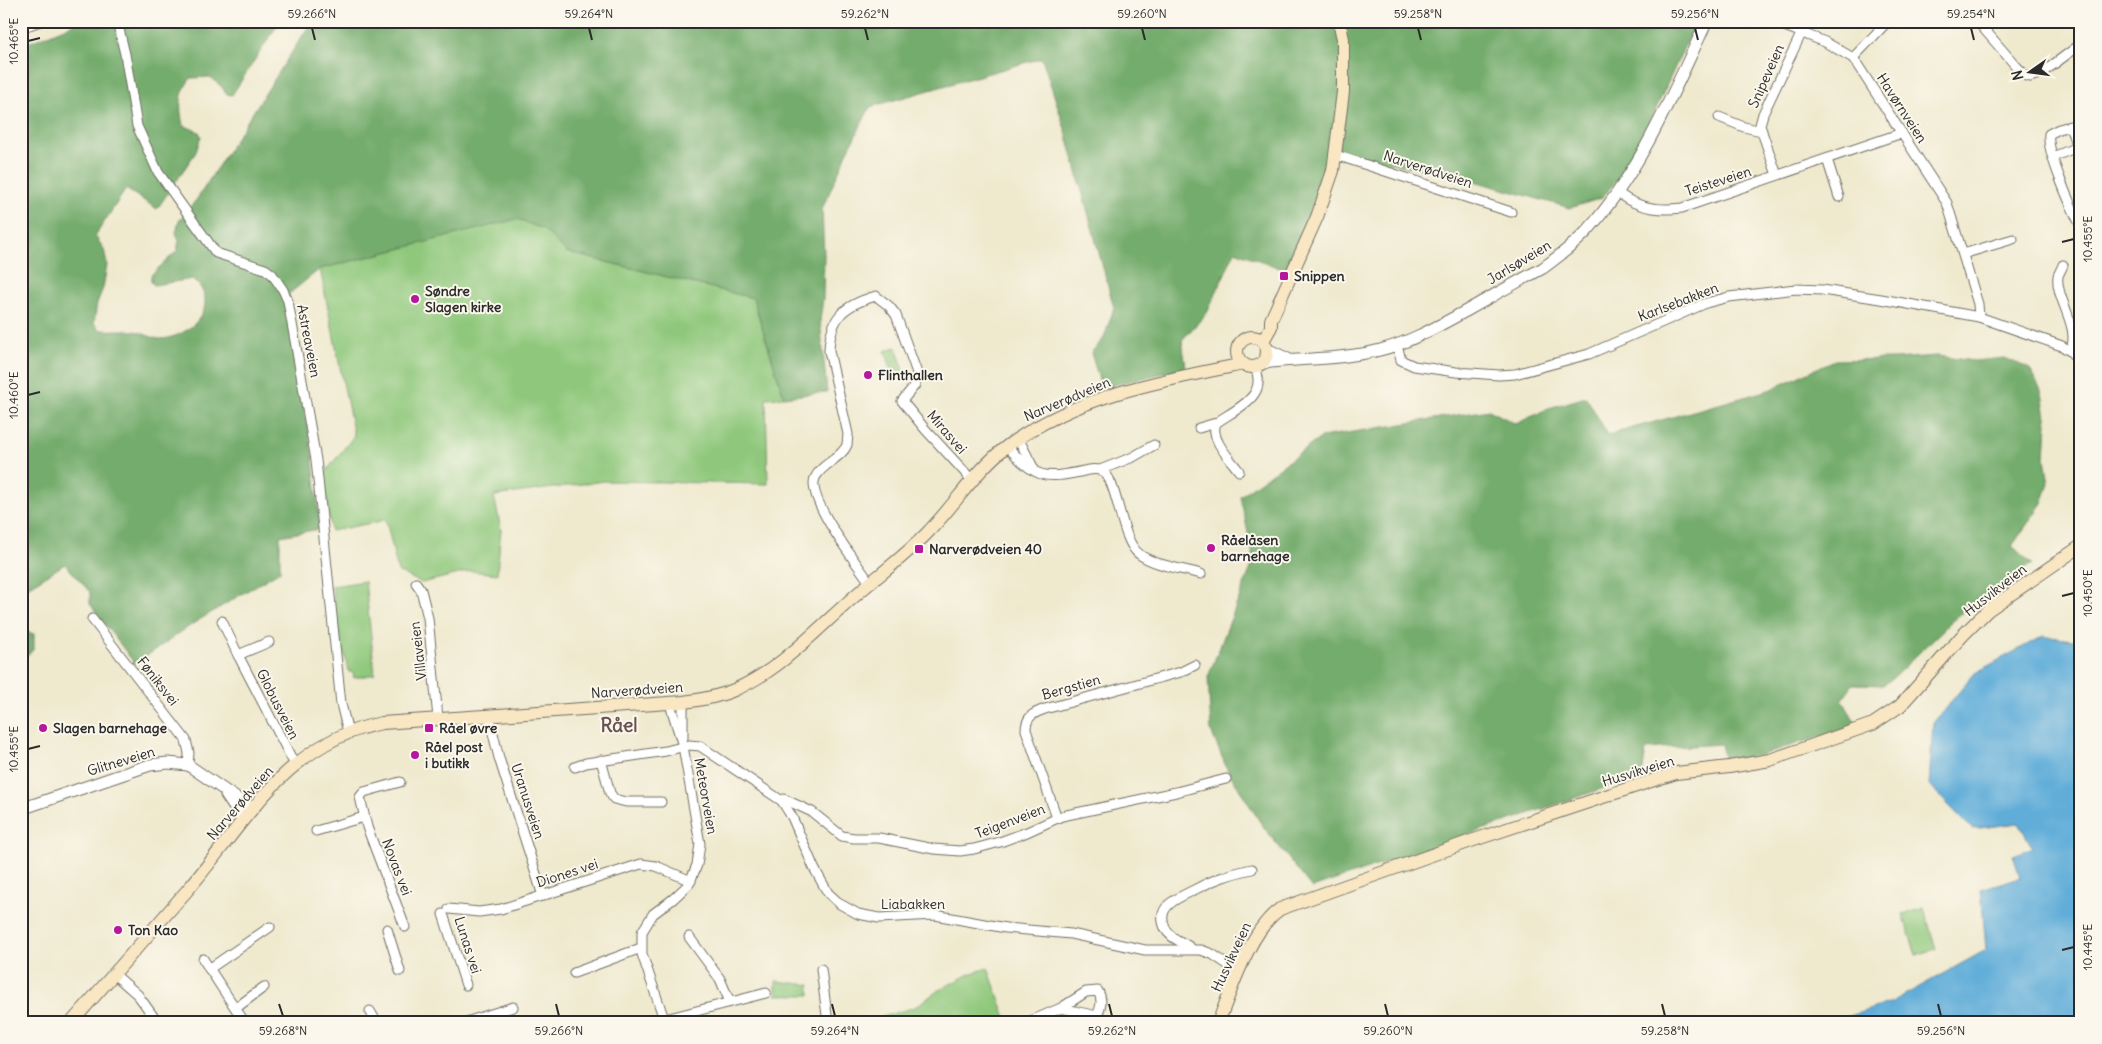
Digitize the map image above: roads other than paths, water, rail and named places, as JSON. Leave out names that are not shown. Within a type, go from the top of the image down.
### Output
[{"type":"main road","points":[[1261,342],[1271,327],[1271,320],[1323,201],[1336,155],[1341,120],[1344,72],[1343,38],[1339,21]]},
{"type":"main road","points":[[1222,368],[1238,352],[1240,343],[1261,342]]},
{"type":"main road","points":[[1238,352],[1238,356],[1254,364],[1267,354],[1261,342]]},
{"type":"main road","name":"Narverødveien","points":[[71,1023],[171,914],[243,820],[271,787],[316,748],[348,732],[382,723],[670,704],[722,695],[752,681],[786,657],[922,539],[972,480],[1007,446],[1018,438],[1036,427],[1069,412],[1132,389],[1222,368],[1254,364]]},
{"type":"main road","name":"Husvikveien","points":[[1218,1023],[1260,928],[1269,916],[1280,908],[1462,844],[1676,773],[1770,760],[1873,724],[1900,706],[1962,636],[1988,610],[2081,546]]},
{"type":"street","points":[[21,28],[40,21]]},
{"type":"street","name":"Astreaveien","points":[[117,21],[128,70],[137,126],[158,172],[216,253],[265,269],[272,274],[288,301],[316,460],[341,704],[348,732]]},
{"type":"street","name":"Jarlsøveien","points":[[1254,364],[1288,359],[1338,358],[1396,345],[1430,331],[1543,268],[1585,233],[1618,193],[1644,151],[1707,21]]},
{"type":"street","name":"Havørnveien","points":[[1772,21],[1825,42],[1853,58],[1944,197],[1978,304],[1979,317]]},
{"type":"street","points":[[1853,58],[1888,21]]},
{"type":"street","points":[[1977,21],[2016,66],[2026,76],[2030,77],[2042,73],[2081,44]]},
{"type":"street","name":"Snipeveien","points":[[1777,175],[1760,125],[1763,114],[1801,34]]},
{"type":"street","name":"Snipeveien","points":[[1720,117],[1744,127],[1762,131]]},
{"type":"street","name":"Teisteveien","points":[[1618,193],[1644,206],[1665,210],[1699,203],[1902,133]]},
{"type":"street","name":"Narverødveien","points":[[1336,155],[1512,212]]},
{"type":"street","points":[[2053,157],[2081,226]]},
{"type":"street","points":[[1827,158],[1839,197]]},
{"type":"street","points":[[1963,254],[2013,239]]},
{"type":"street","points":[[2063,265],[2058,276],[2071,325],[2073,344],[2070,351]]},
{"type":"street","name":"Karlsebakken","points":[[1396,345],[1401,360],[1414,366],[1478,374],[1515,374],[1590,354],[1706,304],[1729,297],[1796,289],[1822,290],[1881,298],[1979,317],[2040,337],[2070,351],[2081,363]]},
{"type":"street","name":"Mirasvei","points":[[870,583],[823,513],[813,489],[814,479],[847,445],[848,434],[829,351],[829,338],[831,329],[840,314],[853,303],[876,296],[889,306],[896,316],[917,373],[915,385],[902,400],[925,429],[972,480]]},
{"type":"street","name":"Jarlsøveien","points":[[1261,342],[1288,359]]},
{"type":"street","points":[[1199,428],[1216,423],[1248,400],[1258,390],[1259,376],[1254,364]]},
{"type":"street","points":[[1216,423],[1214,427],[1217,438],[1238,471]]},
{"type":"street","points":[[1018,438],[1035,471]]},
{"type":"street","points":[[1007,446],[1035,471],[1043,476],[1054,477],[1094,469],[1100,470],[1134,457],[1154,445]]},
{"type":"street","points":[[1100,470],[1110,479],[1121,518],[1133,547],[1139,554],[1201,574]]},
{"type":"street","name":"Villaveien","points":[[416,583],[421,590],[426,606],[438,718]]},
{"type":"street","name":"Føniksvei","points":[[92,619],[186,740],[189,753],[188,766]]},
{"type":"street","name":"Globusveien","points":[[222,621],[295,765]]},
{"type":"street","points":[[238,655],[269,642]]},
{"type":"street","name":"Bergstien","points":[[1057,818],[1026,730],[1026,724],[1030,716],[1045,708],[1181,672],[1195,665]]},
{"type":"street","points":[[683,702],[683,746]]},
{"type":"street","points":[[670,704],[683,746]]},
{"type":"street","name":"Uranusveien","points":[[490,715],[497,749],[542,896]]},
{"type":"street","name":"Liabakken","points":[[683,746],[693,744],[705,748],[782,801],[792,817],[814,868],[828,893],[840,904],[858,914],[879,918],[935,915],[1006,928],[1070,934],[1145,950],[1192,949]]},
{"type":"street","points":[[575,767],[601,760],[666,751],[683,746]]},
{"type":"street","name":"Meteorveien","points":[[664,1019],[641,948],[642,932],[649,918],[682,891],[691,880],[697,865],[700,844],[683,746]]},
{"type":"street","points":[[601,760],[610,793],[614,799],[626,802],[655,800],[661,802]]},
{"type":"street","name":"Glitneveien","points":[[21,809],[150,765],[168,763],[188,766],[200,772],[224,791],[252,809]]},
{"type":"street","name":"Teigenveien","points":[[782,801],[784,799],[803,807],[835,831],[847,837],[879,838],[934,849],[960,851],[992,845],[1057,818],[1078,812],[1176,792],[1226,779]]},
{"type":"street","name":"Novas vei","points":[[400,782],[361,793],[360,802],[404,926]]},
{"type":"street","name":"Glitneveien","points":[[224,791],[243,820]]},
{"type":"street","points":[[316,831],[364,817]]},
{"type":"street","name":"Diones vei","points":[[446,912],[500,910],[641,864],[656,866],[691,880]]},
{"type":"street","name":"Liabakken","points":[[1239,972],[1212,954],[1192,949],[1174,939],[1168,933],[1163,920],[1166,908],[1175,899],[1220,876],[1252,869]]},
{"type":"street","name":"Lunas vei","points":[[446,912],[466,985]]},
{"type":"street","points":[[210,969],[270,926]]},
{"type":"street","points":[[387,929],[400,971]]},
{"type":"street","points":[[689,937],[716,972],[730,1002]]},
{"type":"street","points":[[574,973],[641,948]]},
{"type":"street","points":[[203,959],[245,1023]]},
{"type":"street","points":[[821,969],[828,1023]]},
{"type":"street","points":[[114,974],[138,995],[158,1023]]},
{"type":"street","points":[[236,1008],[264,988]]},
{"type":"street","points":[[650,1023],[766,993]]},
{"type":"street","points":[[463,1023],[476,1021],[513,1007]]},
{"type":"street","points":[[1026,1023],[1061,1008]]},
{"type":"street","points":[[370,1011],[377,1023]]},
{"type":"water","points":[[2043,636],[2081,641],[2081,1023],[1829,1023],[1892,1002],[1986,950],[1981,889],[2020,877],[2013,855],[2032,847],[2019,823],[1972,829],[1929,785],[1933,723],[1975,673]]},
{"type":"place","name":"Snippen","points":[[1284,276]]},
{"type":"place","name":"Søndre Slagen kirke","points":[[415,299]]},
{"type":"place","name":"Flinthallen","points":[[868,375]]},
{"type":"place","name":"Råelåsen barnehage","points":[[1211,548]]},
{"type":"place","name":"Narverødveien 40","points":[[919,549]]},
{"type":"place","name":"Slagen barnehage","points":[[43,728]]},
{"type":"place","name":"Råel øvre","points":[[429,728]]},
{"type":"place","name":"Råel post i butikk","points":[[415,755]]},
{"type":"place","name":"Ton Kao","points":[[118,930]]},
{"type":"district","name":"Råel","points":[[619,725]]}]
